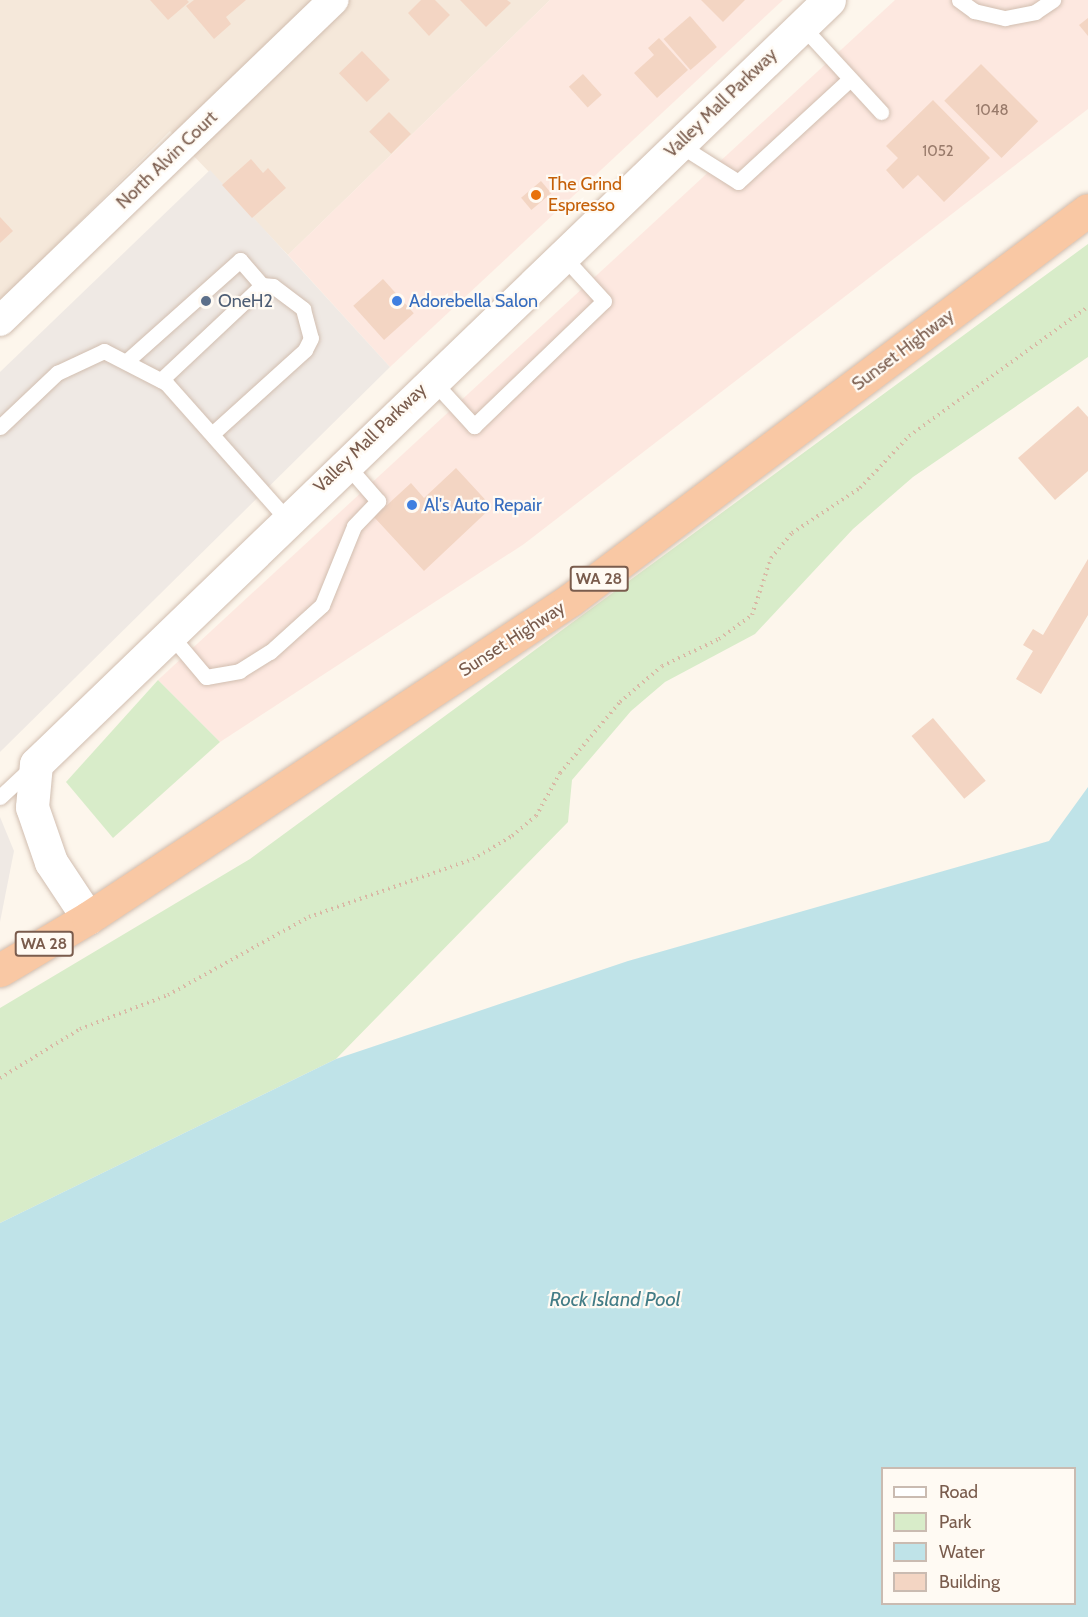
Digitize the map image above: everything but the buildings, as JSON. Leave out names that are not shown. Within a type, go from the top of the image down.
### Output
[{"type":"highway","name":"Sunset Highway","points":[[0,970],[88,918],[570,600],[1088,210]]},
{"type":"main road","name":"Valley Mall Parkway","points":[[36,764],[286,518],[829,0]]},
{"type":"main road","points":[[36,764],[32,807],[51,862],[88,918]]},
{"type":"street","name":"North Alvin Court","points":[[0,321],[333,0]]},
{"type":"lane","points":[[959,0],[974,11],[1005,18],[1035,12],[1053,0]]},
{"type":"lane","points":[[802,26],[881,112]]},
{"type":"lane","points":[[678,144],[738,182],[850,79]]},
{"type":"lane","points":[[431,379],[474,426],[604,301],[562,255]]},
{"type":"lane","points":[[129,359],[240,260],[262,285],[273,286],[303,309],[312,338],[212,434]]},
{"type":"lane","points":[[161,380],[262,285]]},
{"type":"lane","points":[[0,427],[57,373],[104,351],[129,359],[161,380],[286,518]]},
{"type":"lane","points":[[168,632],[206,677],[239,671],[270,652],[322,605],[354,526],[378,501],[345,463]]},
{"type":"lane","points":[[0,797],[36,764]]},
{"type":"path","points":[[0,1078],[80,1029],[168,995],[309,917],[473,859],[512,836],[536,816],[560,773],[620,702],[662,666],[719,639],[752,615],[771,558],[792,533],[860,488],[880,463],[927,422],[1088,307]]},
{"type":"shaded area","points":[[0,0],[550,0],[288,255],[170,131],[0,302]]},
{"type":"shaded area","points":[[550,0],[783,0],[390,367],[288,255]]},
{"type":"shaded area","points":[[895,0],[1088,0],[1088,109],[524,544],[220,742],[158,680]]},
{"type":"shaded area","points":[[210,170],[390,367],[0,752],[0,372]]},
{"type":"shaded area","points":[[0,817],[14,851],[0,922]]},
{"type":"green space","points":[[1088,244],[1088,357],[913,477],[853,529],[755,634],[665,682],[631,711],[572,780],[568,822],[336,1059],[0,1223],[0,1008],[250,859]]},
{"type":"green space","points":[[158,680],[220,742],[113,838],[66,782]]},
{"type":"water","name":"Rock Island Pool","points":[[1088,787],[1088,1617],[0,1617],[0,1223],[336,1059],[628,961],[1049,841]]},
{"type":"place","name":"The Grind Espresso","points":[[536,195]]},
{"type":"place","name":"OneH2","points":[[206,301]]},
{"type":"place","name":"Adorebella Salon","points":[[397,301]]},
{"type":"place","name":"Al's Auto Repair","points":[[412,505]]}]
